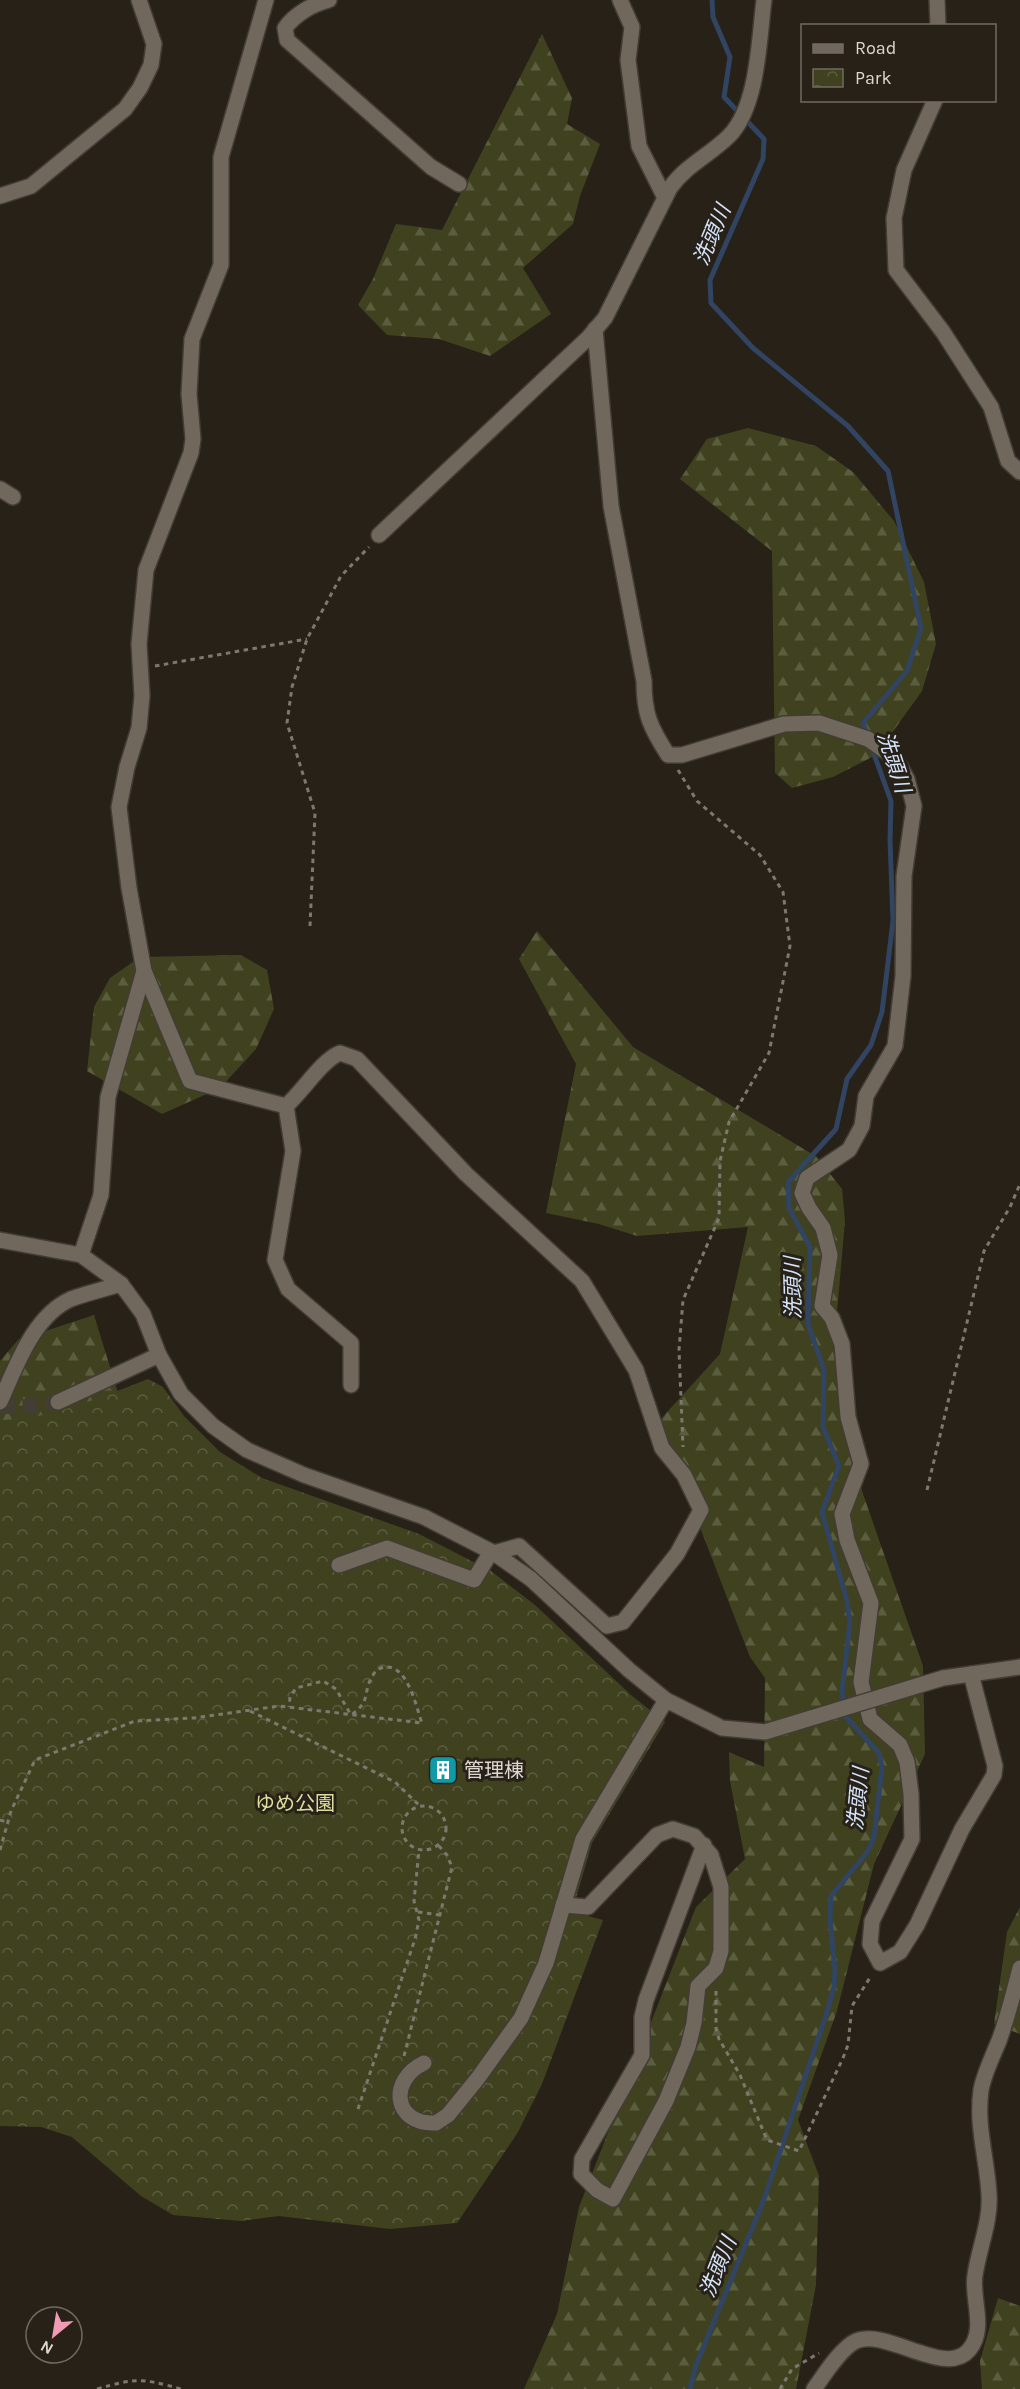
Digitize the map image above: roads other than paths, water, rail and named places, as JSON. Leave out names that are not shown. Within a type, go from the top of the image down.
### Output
[{"type":"street","points":[[0,196],[31,186],[108,125],[135,95],[151,65],[154,44],[139,0]]},
{"type":"street","points":[[266,0],[220,157],[221,265],[192,339],[189,394],[193,439],[191,453],[146,570],[139,644],[142,669],[139,729],[127,767],[119,807],[129,888],[144,971],[190,1081],[286,1106]]},
{"type":"street","points":[[329,0],[315,4],[290,21],[285,28],[287,40],[431,167],[459,184]]},
{"type":"street","points":[[621,0],[632,27],[628,60],[639,147],[666,198]]},
{"type":"street","points":[[379,535],[605,318],[681,172],[730,135],[750,100],[764,0]]},
{"type":"street","points":[[937,0],[938,24]]},
{"type":"street","points":[[934,102],[904,170],[894,218],[896,270],[943,332],[992,406],[1008,461],[1020,472]]},
{"type":"street","points":[[595,329],[611,506],[644,681],[644,709],[651,730],[668,755],[682,755],[784,724],[819,723],[868,740],[896,759],[907,779],[914,806],[904,876],[903,976],[895,1046],[866,1095],[862,1126],[849,1150],[807,1178],[802,1193],[823,1228],[830,1255],[822,1306],[832,1318],[842,1344],[848,1418],[861,1464],[842,1514],[847,1540],[871,1603],[861,1682],[870,1719],[900,1745],[907,1761],[911,1794],[912,1839],[872,1921],[870,1944],[880,1963],[900,1952],[962,1829],[994,1775],[995,1766],[971,1674]]},
{"type":"street","points":[[81,1255],[101,1195],[108,1097],[144,971]]},
{"type":"street","points":[[286,1106],[303,1091],[331,1057],[340,1053],[357,1059],[466,1174],[582,1281],[636,1370],[662,1448],[684,1476],[701,1510],[677,1554],[623,1622],[607,1626],[519,1546],[493,1552],[474,1580],[387,1548],[339,1565]]},
{"type":"street","points":[[286,1106],[293,1151],[275,1260],[288,1289],[351,1343],[351,1385]]},
{"type":"street","points":[[0,1240],[81,1255],[121,1284],[143,1314],[159,1355],[181,1394],[213,1426],[247,1450],[304,1474],[424,1517],[493,1552],[531,1579],[629,1670],[666,1700],[722,1728],[765,1732],[943,1678],[1020,1667]]},
{"type":"street","points":[[0,1402],[36,1330],[53,1313],[70,1300],[121,1284]]},
{"type":"street","points":[[58,1402],[159,1355]]},
{"type":"street","points":[[424,2063],[412,2069],[405,2078],[399,2092],[400,2105],[407,2114],[429,2124],[436,2123],[448,2115],[501,2050],[521,2018],[546,1963],[584,1839],[666,1700]]},
{"type":"street","points":[[563,1905],[588,1906],[666,1830],[681,1831],[694,1836],[704,1845],[711,1856],[721,1887],[721,1951],[716,1968],[698,1986],[694,2024],[675,2079],[666,2101],[613,2199],[597,2190],[581,2174],[582,2159],[642,2055],[642,2017],[646,2000],[704,1845]]},
{"type":"street","points":[[814,2389],[830,2366],[855,2342],[872,2338],[934,2356],[954,2359],[969,2351],[976,2336],[978,2316],[974,2281],[988,2219],[989,2194],[979,2133],[982,2088],[1008,2015],[1020,1968]]},
{"type":"waterway","name":"洗頭川","points":[[712,0],[713,17],[730,57],[724,97],[764,139],[763,159],[710,280],[711,303],[753,348],[848,426],[888,471],[921,628],[907,671],[863,723],[868,737]]},
{"type":"waterway","name":"洗頭川","points":[[690,2389],[696,2365],[763,2202],[826,2015],[834,1987],[835,1971],[830,1919],[831,1896],[868,1851],[874,1837],[882,1767],[879,1753],[845,1716],[842,1691],[850,1623],[847,1601],[822,1512],[839,1466],[823,1427],[824,1370],[808,1324],[810,1247],[789,1208],[788,1182],[836,1129],[847,1079],[871,1045],[882,1012],[893,921],[891,801],[871,746]]},
{"type":"tunnel","points":[[0,1406],[20,1407],[58,1402]]},
{"type":"place","name":"管理棟","points":[[443,1770]]},
{"type":"park label","name":"ゆめ公園","points":[[295,1803]]}]
